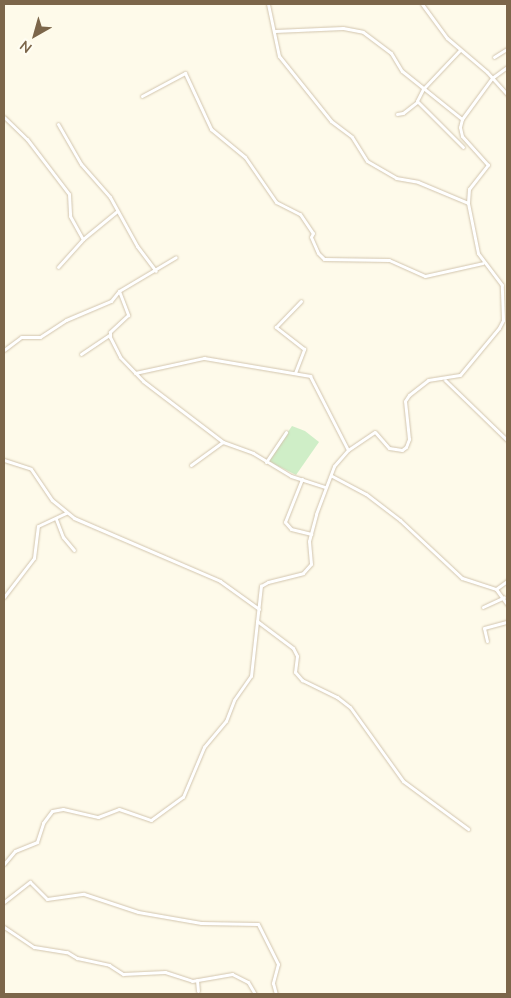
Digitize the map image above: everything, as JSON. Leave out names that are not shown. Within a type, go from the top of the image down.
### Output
[{"type":"street","points":[[268,4],[279,56],[331,121],[352,137],[367,161],[396,178],[418,182],[468,203]]},
{"type":"street","points":[[422,4],[460,50],[507,94]]},
{"type":"street","points":[[275,31],[343,28],[363,32],[391,53],[400,70],[462,120]]},
{"type":"street","points":[[494,57],[507,49]]},
{"type":"street","points":[[397,114],[403,114],[417,102],[423,90],[460,50]]},
{"type":"street","points":[[4,864],[15,852],[37,842],[43,823],[52,811],[62,808],[98,817],[119,809],[151,820],[158,818],[183,797],[204,747],[226,721],[234,700],[251,676],[263,585],[300,575],[309,568],[313,558],[311,534],[334,466],[348,450],[375,432],[390,448],[402,450],[406,447],[409,439],[405,402],[421,383],[445,380],[467,369],[503,320],[502,285],[483,263],[475,245],[468,203],[469,189],[488,165],[462,136],[462,120],[492,78],[507,66]]},
{"type":"street","points":[[142,96],[186,73],[213,132],[245,157],[276,202],[300,214],[313,233],[311,237],[318,253],[324,259],[389,260],[426,276],[483,263]]},
{"type":"street","points":[[417,102],[462,147]]},
{"type":"street","points":[[4,117],[16,132],[27,139],[69,194],[70,216],[83,239]]},
{"type":"street","points":[[58,124],[81,164],[110,198],[116,212],[156,271]]},
{"type":"street","points":[[58,267],[83,239],[116,212]]},
{"type":"street","points":[[4,350],[20,337],[40,338],[65,320],[111,302],[119,291],[156,271],[176,257]]},
{"type":"street","points":[[81,354],[109,335],[128,315],[119,291]]},
{"type":"street","points":[[295,373],[304,349],[276,327],[301,302]]},
{"type":"street","points":[[109,335],[120,357],[135,373],[223,442],[325,488]]},
{"type":"street","points":[[135,373],[204,358],[312,377],[325,411],[348,450]]},
{"type":"street","points":[[445,380],[507,440]]},
{"type":"street","points":[[266,462],[286,432]]},
{"type":"street","points":[[191,465],[223,442]]},
{"type":"street","points":[[4,460],[31,469],[52,500],[66,513],[138,548],[224,583],[259,609]]},
{"type":"street","points":[[332,476],[366,494],[400,520],[462,578],[496,589],[504,597],[507,604]]},
{"type":"street","points":[[302,479],[285,522],[291,529],[311,534]]},
{"type":"street","points":[[4,597],[36,555],[38,526],[66,513]]},
{"type":"street","points":[[56,519],[63,537],[74,550]]},
{"type":"street","points":[[496,589],[507,581]]},
{"type":"street","points":[[484,607],[504,597]]},
{"type":"street","points":[[257,620],[293,648],[297,656],[295,672],[302,680],[337,697],[350,707],[403,781],[468,830]]},
{"type":"street","points":[[487,642],[484,628],[507,622]]},
{"type":"street","points":[[4,902],[30,882],[47,899],[84,894],[133,910],[204,924],[258,924],[278,964],[273,983],[276,994]]},
{"type":"street","points":[[4,927],[34,947],[67,952],[77,958],[109,965],[123,974],[165,972],[189,981],[232,974],[248,982],[255,994]]},
{"type":"street","points":[[197,980],[198,990]]},
{"type":"green space","points":[[292,426],[305,431],[319,442],[296,475],[268,461]]}]
